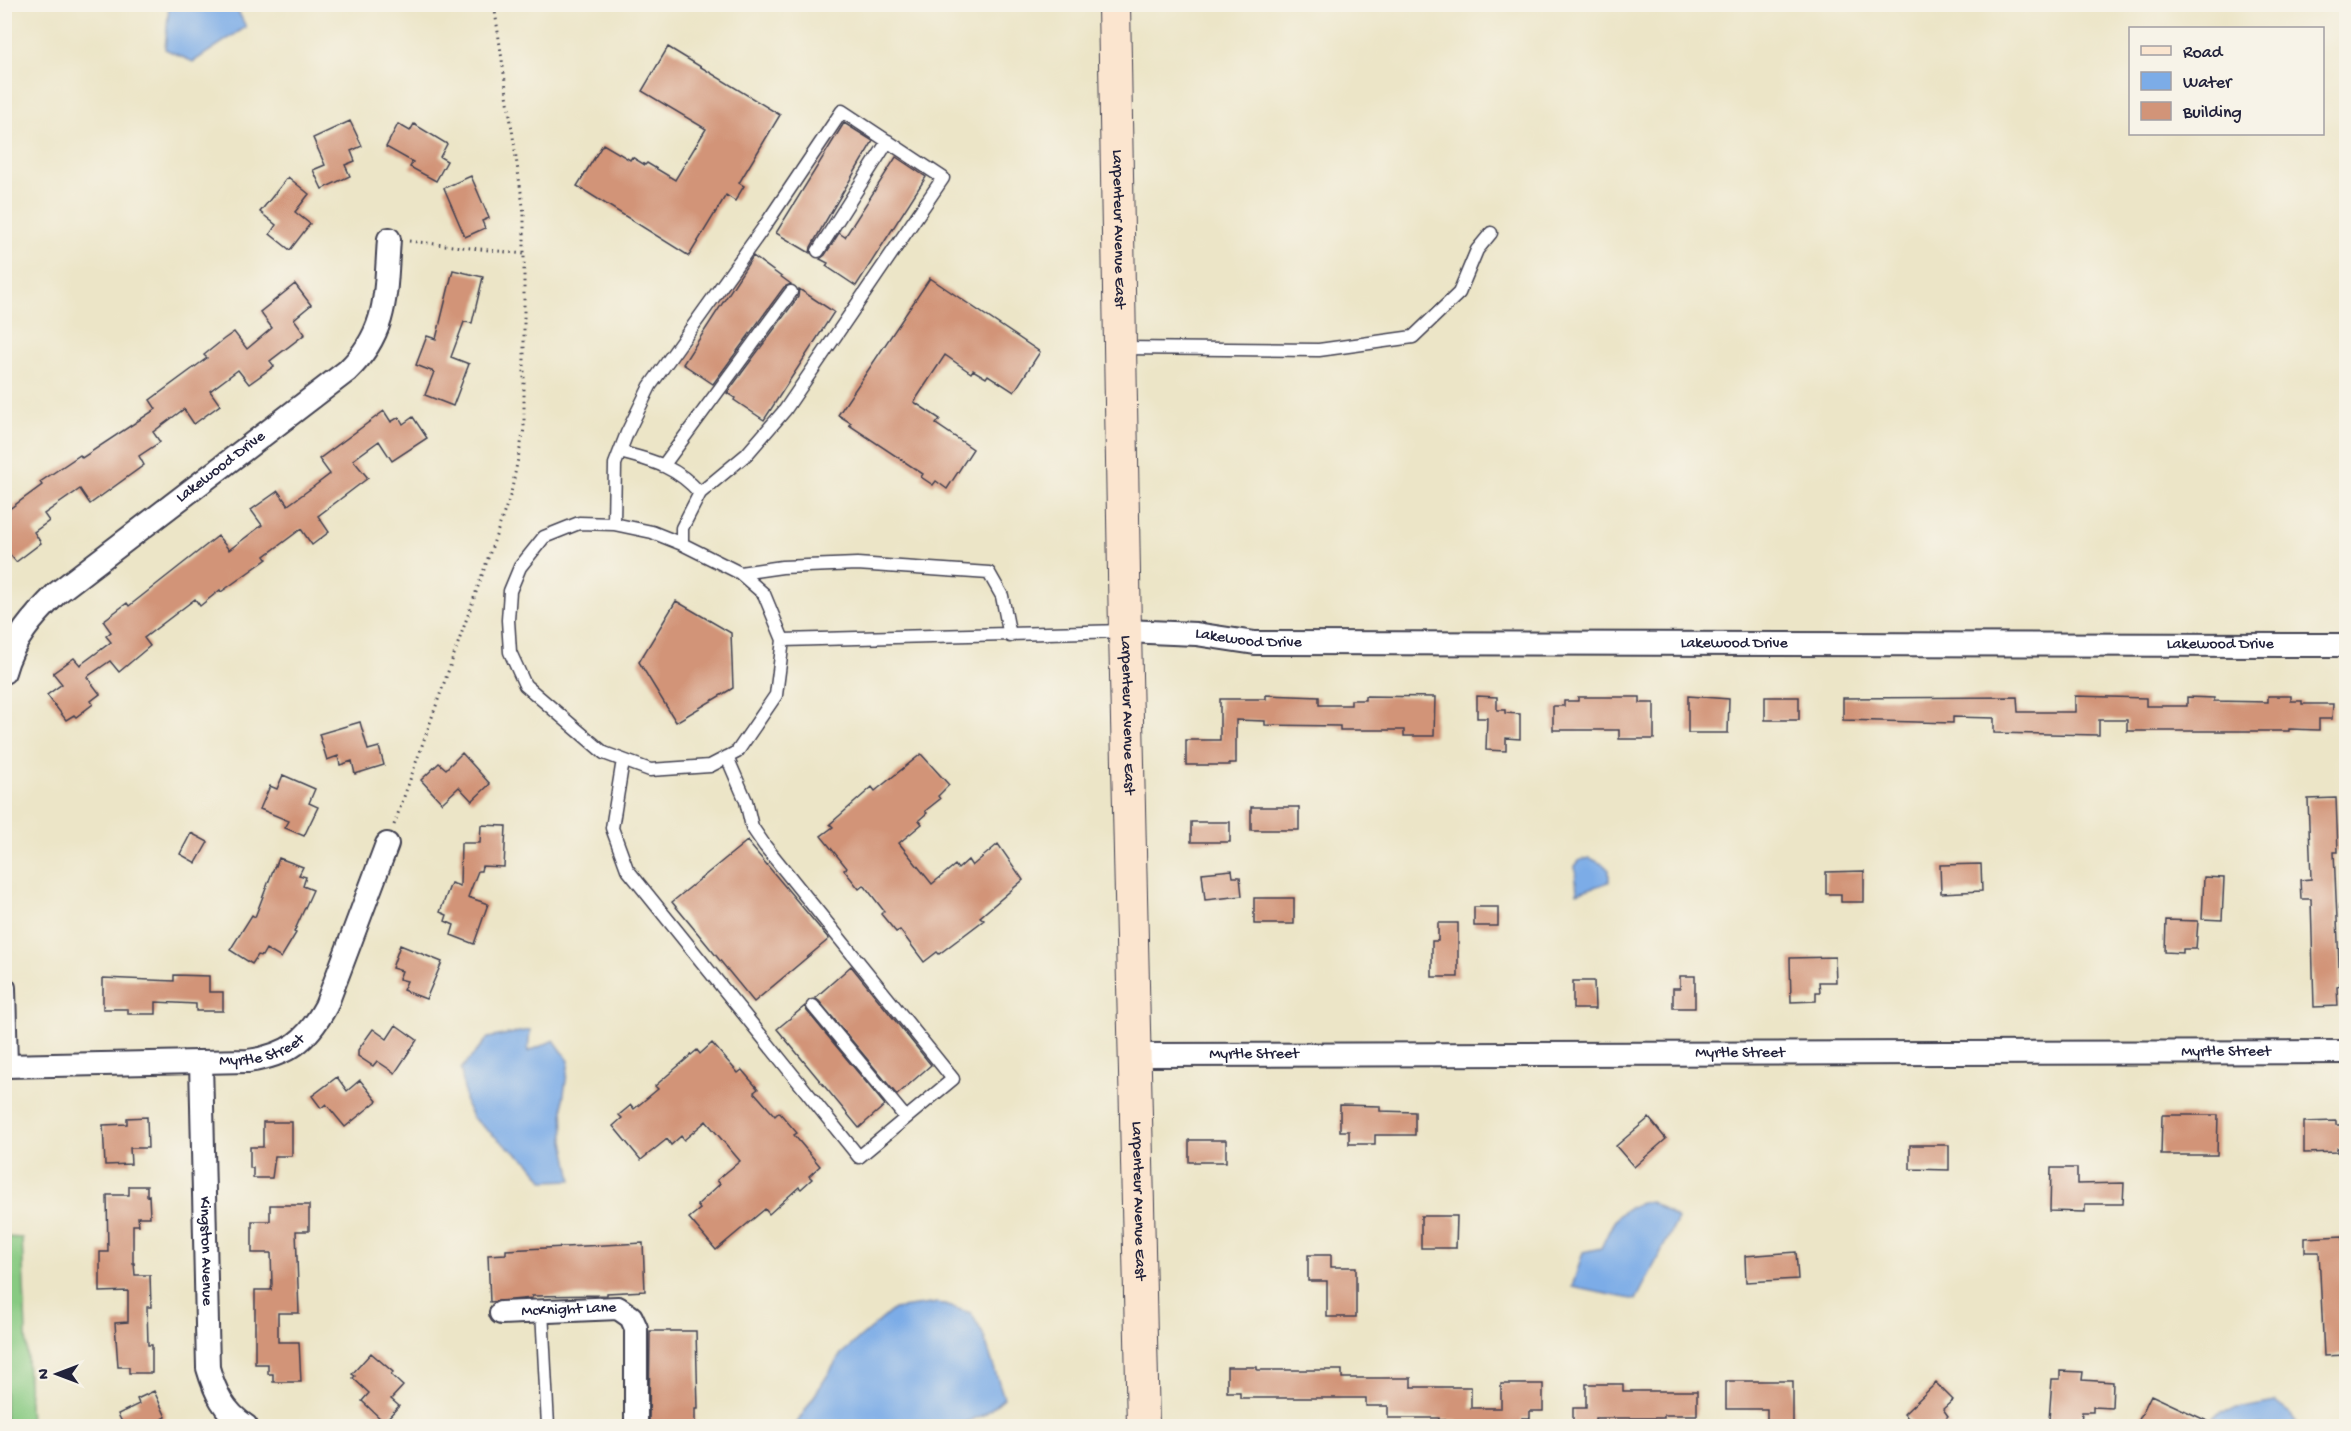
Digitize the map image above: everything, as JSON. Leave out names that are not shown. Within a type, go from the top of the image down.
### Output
[{"type":"street","name":"Larpenteur Avenue East","points":[[1114,4],[1143,1426]]},
{"type":"street","name":"Lakewood Drive","points":[[4,672],[23,631],[33,617],[57,593],[337,379],[361,358],[374,340],[381,320],[389,239]]},
{"type":"street","name":"Lakewood Drive","points":[[1125,631],[1196,634],[1256,643],[2346,645]]},
{"type":"street","name":"Myrtle Street","points":[[5,1066],[248,1061],[268,1058],[287,1051],[304,1038],[317,1023],[326,1006],[387,844]]},
{"type":"street","points":[[4,988],[5,1066]]},
{"type":"street","name":"Myrtle Street","points":[[1136,1055],[2346,1052]]},
{"type":"street","name":"Kingston Avenue","points":[[201,1062],[208,1368],[213,1387],[222,1404],[236,1420],[246,1426]]},
{"type":"street","name":"McKnight Lane","points":[[501,1313],[618,1308],[631,1317],[636,1328],[636,1426]]},
{"type":"lane","points":[[614,524],[615,464],[650,386],[764,227],[842,111],[943,178],[785,410],[747,454],[700,493],[682,528],[682,544]]},
{"type":"lane","points":[[818,251],[888,141]]},
{"type":"lane","points":[[1120,348],[1319,350],[1413,337],[1459,293],[1477,250],[1491,232]]},
{"type":"lane","points":[[663,466],[791,292]]},
{"type":"lane","points":[[620,452],[663,466],[687,477],[700,493]]},
{"type":"lane","points":[[579,523],[614,524],[652,532],[740,573],[764,594],[783,640],[776,695],[737,752],[710,766],[650,770],[604,753],[525,686],[510,652],[508,620],[510,591],[520,567],[544,537],[579,523]]},
{"type":"lane","points":[[740,573],[782,567],[857,564],[989,573],[1002,596],[1010,636]]},
{"type":"lane","points":[[783,640],[1010,636],[1125,631]]},
{"type":"lane","points":[[623,760],[612,828],[627,869],[859,1157],[953,1078],[765,846],[752,827],[746,801],[727,757]]},
{"type":"lane","points":[[813,1006],[906,1118]]},
{"type":"lane","points":[[542,1311],[549,1426]]},
{"type":"path","points":[[387,844],[511,493],[524,429],[524,213],[494,4]]},
{"type":"path","points":[[389,239],[524,254]]},
{"type":"green space","points":[[5,1237],[22,1238],[30,1426],[5,1426]]},
{"type":"water","points":[[169,5],[235,5],[246,27],[193,62],[165,49]]},
{"type":"water","points":[[1590,858],[1609,870],[1609,882],[1577,893],[1575,866],[1580,860]]},
{"type":"water","points":[[530,1030],[528,1052],[554,1040],[569,1061],[563,1100],[564,1141],[572,1180],[544,1181],[529,1162],[473,1118],[466,1105],[461,1069],[488,1038]]},
{"type":"water","points":[[1650,1201],[1678,1219],[1636,1300],[1572,1287],[1583,1252],[1601,1248],[1614,1222],[1623,1211]]},
{"type":"water","points":[[938,1303],[971,1313],[983,1334],[1004,1398],[985,1414],[958,1426],[795,1426],[841,1354],[894,1309]]},
{"type":"water","points":[[2275,1402],[2291,1414],[2298,1426],[2212,1426],[2213,1417],[2221,1412]]},
{"type":"building","points":[[668,47],[780,115],[739,183],[744,186],[735,201],[726,195],[689,256],[577,186],[603,144],[630,160],[632,157],[645,165],[647,163],[675,180],[706,129],[642,91]]},
{"type":"building","points":[[350,121],[362,146],[351,151],[355,161],[345,165],[350,176],[322,189],[313,170],[325,165],[313,138]]},
{"type":"building","points":[[844,123],[873,141],[811,247],[810,253],[776,233]]},
{"type":"building","points":[[398,124],[410,131],[414,124],[447,144],[440,157],[447,161],[436,181],[410,167],[413,162],[386,147]]},
{"type":"building","points":[[896,157],[926,177],[856,286],[826,266],[828,263],[820,259],[839,233],[845,237]]},
{"type":"building","points":[[471,176],[489,218],[482,221],[485,228],[465,237],[444,188]]},
{"type":"building","points":[[288,177],[309,194],[295,212],[310,224],[290,250],[270,234],[276,225],[260,212]]},
{"type":"building","points":[[753,256],[791,284],[784,287],[713,384],[683,364]]},
{"type":"building","points":[[453,270],[483,277],[472,323],[464,322],[451,357],[469,364],[453,406],[425,395],[434,372],[416,365],[427,336],[436,339]]},
{"type":"building","points":[[930,278],[1040,352],[1014,392],[988,375],[986,378],[973,370],[971,373],[945,355],[914,402],[940,419],[936,424],[973,449],[947,489],[936,481],[933,485],[921,477],[923,474],[849,425],[851,423],[838,415]]},
{"type":"building","points":[[295,284],[311,305],[294,319],[305,334],[270,361],[274,366],[249,384],[238,370],[210,391],[220,405],[194,424],[184,409],[153,432],[160,442],[139,456],[144,465],[90,504],[80,489],[44,514],[49,521],[34,532],[41,543],[16,562],[4,547],[4,513],[42,485],[40,482],[80,455],[82,458],[156,409],[150,400],[207,358],[204,355],[234,332],[247,349],[272,328],[260,312]]},
{"type":"building","points":[[799,289],[834,312],[764,420],[727,393],[798,297]]},
{"type":"building","points":[[384,411],[391,422],[399,417],[403,424],[413,417],[427,438],[392,461],[379,441],[353,460],[368,478],[318,516],[329,532],[312,545],[301,529],[265,556],[267,559],[200,606],[195,599],[144,638],[150,646],[119,672],[110,661],[87,677],[100,694],[91,701],[93,704],[76,717],[74,715],[66,720],[47,695],[62,684],[53,673],[74,658],[80,665],[111,642],[106,636],[111,632],[103,621],[127,603],[129,606],[218,536],[229,550],[262,525],[251,510],[278,491],[288,505],[313,487],[330,474],[319,459]]},
{"type":"building","points":[[676,601],[731,633],[733,688],[676,722],[639,662]]},
{"type":"building","points":[[1266,695],[1319,697],[1319,705],[1351,705],[1351,700],[1365,700],[1365,696],[1435,697],[1434,736],[1404,736],[1404,730],[1340,730],[1340,726],[1265,725],[1265,721],[1236,720],[1236,763],[1186,765],[1186,740],[1220,740],[1220,699],[1266,699]]},
{"type":"building","points":[[1477,696],[1497,697],[1497,710],[1520,714],[1520,739],[1506,738],[1506,751],[1486,750],[1487,718],[1477,718]]},
{"type":"building","points":[[1688,696],[1729,699],[1728,733],[1688,733]]},
{"type":"building","points":[[2075,696],[2146,698],[2146,706],[2187,706],[2187,697],[2214,698],[2214,701],[2268,702],[2268,696],[2291,696],[2291,701],[2302,701],[2302,704],[2333,704],[2332,719],[2319,719],[2319,730],[2289,729],[2289,731],[2127,731],[2127,720],[2099,720],[2099,735],[1994,733],[1994,718],[1953,717],[1953,723],[1843,720],[1843,698],[2017,697],[2018,712],[2075,712]]},
{"type":"building","points":[[1578,697],[1640,697],[1640,703],[1654,703],[1654,739],[1619,739],[1619,730],[1553,730],[1553,706],[1564,706],[1564,701],[1578,701]]},
{"type":"building","points":[[1765,697],[1799,697],[1799,720],[1765,720]]},
{"type":"building","points":[[360,722],[368,750],[379,747],[384,765],[355,774],[352,761],[340,765],[338,756],[327,760],[319,734]]},
{"type":"building","points":[[462,753],[490,784],[472,801],[459,787],[442,803],[421,780],[439,763],[446,769]]},
{"type":"building","points":[[921,754],[949,785],[938,796],[940,799],[925,811],[927,813],[919,820],[922,824],[899,843],[932,884],[955,865],[958,869],[968,860],[972,866],[998,844],[1023,880],[980,917],[984,920],[939,954],[937,952],[924,962],[900,930],[896,932],[881,914],[884,911],[864,885],[859,889],[844,870],[847,868],[821,836],[833,827],[830,824],[872,787],[875,791]]},
{"type":"building","points":[[283,775],[315,789],[309,803],[318,807],[304,836],[285,828],[289,821],[260,809],[270,786],[277,789]]},
{"type":"building","points":[[2336,798],[2338,852],[2334,852],[2340,986],[2337,987],[2338,1006],[2314,1007],[2311,899],[2301,899],[2300,880],[2311,879],[2308,799]]},
{"type":"building","points":[[1251,807],[1299,807],[1299,830],[1251,830]]},
{"type":"building","points":[[1191,822],[1230,822],[1230,842],[1191,842]]},
{"type":"building","points":[[481,825],[506,826],[504,867],[482,866],[481,871],[478,871],[468,897],[488,904],[474,944],[451,935],[454,925],[445,921],[447,915],[440,912],[451,883],[460,886],[461,843],[480,843]]},
{"type":"building","points":[[191,833],[208,842],[196,863],[180,854]]},
{"type":"building","points":[[747,841],[829,939],[754,1002],[672,902]]},
{"type":"building","points":[[279,858],[303,867],[299,875],[306,877],[303,886],[313,890],[294,932],[296,933],[281,958],[266,949],[262,956],[258,955],[252,964],[230,950],[252,915],[255,917]]},
{"type":"building","points":[[1981,864],[1982,891],[1941,893],[1940,865]]},
{"type":"building","points":[[1232,870],[1233,877],[1240,877],[1242,896],[1205,900],[1202,873]]},
{"type":"building","points":[[1864,871],[1864,902],[1841,902],[1841,894],[1826,894],[1826,872]]},
{"type":"building","points":[[2204,877],[2224,878],[2222,920],[2202,919]]},
{"type":"building","points":[[1254,898],[1294,898],[1294,924],[1254,924]]},
{"type":"building","points":[[1474,907],[1498,907],[1498,926],[1474,926]]},
{"type":"building","points":[[2166,920],[2198,921],[2196,949],[2183,949],[2183,953],[2165,952]]},
{"type":"building","points":[[1438,923],[1458,923],[1458,977],[1432,977],[1432,941],[1438,941]]},
{"type":"building","points":[[400,945],[442,962],[426,999],[403,990],[407,981],[399,979],[402,971],[392,968]]},
{"type":"building","points":[[1835,957],[1836,982],[1819,982],[1820,992],[1816,992],[1816,1001],[1791,1002],[1790,958]]},
{"type":"building","points":[[851,966],[931,1065],[897,1095],[815,998]]},
{"type":"building","points":[[174,975],[209,976],[209,992],[223,992],[223,1011],[196,1011],[196,1004],[156,1002],[156,1014],[128,1014],[128,1009],[103,1009],[103,978],[174,981]]},
{"type":"building","points":[[1680,976],[1695,976],[1695,1008],[1673,1008],[1673,988],[1680,988]]},
{"type":"building","points":[[1573,981],[1594,981],[1595,1009],[1573,1009]]},
{"type":"building","points":[[805,1006],[885,1105],[859,1128],[777,1029]]},
{"type":"building","points":[[396,1025],[417,1040],[395,1073],[377,1061],[373,1066],[358,1056],[358,1050],[373,1029],[387,1039]]},
{"type":"building","points":[[712,1043],[738,1073],[742,1070],[758,1089],[754,1092],[775,1116],[779,1112],[797,1133],[794,1135],[820,1166],[809,1176],[812,1179],[801,1189],[799,1187],[769,1214],[765,1209],[716,1250],[689,1218],[700,1209],[697,1205],[720,1184],[717,1180],[740,1161],[706,1121],[684,1140],[681,1136],[671,1145],[667,1139],[641,1160],[613,1126],[622,1118],[619,1115],[631,1105],[634,1109],[658,1089],[655,1086],[697,1050],[700,1054]]},
{"type":"building","points":[[337,1077],[347,1091],[360,1080],[377,1101],[345,1127],[326,1104],[321,1108],[312,1096]]},
{"type":"building","points":[[1340,1105],[1380,1106],[1380,1111],[1415,1112],[1415,1135],[1375,1135],[1375,1144],[1349,1144],[1349,1131],[1340,1131]]},
{"type":"building","points":[[2162,1115],[2218,1115],[2217,1155],[2161,1155]]},
{"type":"building","points":[[147,1117],[148,1148],[130,1148],[131,1164],[105,1165],[103,1125],[127,1124],[127,1118]]},
{"type":"building","points":[[1649,1118],[1666,1139],[1634,1167],[1616,1146]]},
{"type":"building","points":[[2336,1121],[2336,1125],[2344,1125],[2345,1148],[2337,1148],[2337,1152],[2304,1153],[2304,1122]]},
{"type":"building","points":[[263,1122],[292,1122],[292,1156],[275,1156],[272,1178],[253,1178],[253,1168],[250,1168],[250,1147],[263,1147]]},
{"type":"building","points":[[1189,1140],[1226,1140],[1226,1162],[1189,1162]]},
{"type":"building","points":[[1910,1145],[1949,1145],[1949,1170],[1910,1169]]},
{"type":"building","points":[[2051,1168],[2077,1168],[2077,1184],[2124,1183],[2123,1204],[2085,1204],[2085,1212],[2050,1211]]},
{"type":"building","points":[[129,1186],[147,1186],[147,1196],[149,1195],[150,1217],[138,1217],[139,1225],[133,1225],[133,1263],[135,1275],[150,1275],[151,1307],[147,1307],[148,1345],[152,1345],[152,1373],[129,1373],[129,1367],[118,1367],[115,1323],[128,1322],[128,1291],[100,1292],[100,1252],[108,1252],[107,1195],[129,1195]]},
{"type":"building","points":[[270,1205],[309,1205],[309,1231],[296,1231],[299,1313],[278,1313],[278,1342],[299,1342],[301,1382],[273,1382],[273,1374],[268,1374],[268,1364],[255,1364],[255,1290],[271,1290],[272,1284],[271,1253],[252,1253],[252,1221],[270,1221]]},
{"type":"building","points":[[1421,1216],[1457,1216],[1456,1248],[1421,1248]]},
{"type":"building","points":[[2343,1236],[2346,1272],[2346,1355],[2324,1356],[2319,1252],[2305,1252],[2305,1238]]},
{"type":"building","points":[[643,1243],[645,1291],[607,1293],[607,1295],[532,1296],[532,1298],[490,1302],[488,1255],[506,1254],[506,1250]]},
{"type":"building","points":[[1796,1252],[1798,1279],[1746,1282],[1745,1256]]},
{"type":"building","points":[[1308,1255],[1331,1255],[1331,1267],[1356,1267],[1356,1317],[1327,1317],[1327,1281],[1308,1281]]},
{"type":"building","points":[[650,1331],[696,1331],[698,1409],[695,1409],[695,1426],[649,1426]]},
{"type":"building","points":[[371,1353],[393,1372],[391,1375],[403,1386],[391,1399],[399,1406],[384,1422],[362,1401],[369,1393],[353,1378],[355,1376],[352,1374]]},
{"type":"building","points":[[1227,1367],[1257,1367],[1257,1370],[1342,1370],[1342,1378],[1411,1378],[1411,1387],[1471,1387],[1471,1408],[1501,1408],[1501,1384],[1543,1384],[1543,1411],[1530,1411],[1530,1418],[1522,1418],[1522,1426],[1457,1426],[1457,1420],[1388,1418],[1388,1406],[1366,1406],[1366,1398],[1240,1398],[1240,1392],[1227,1392]]},
{"type":"building","points":[[2060,1371],[2083,1372],[2082,1380],[2113,1382],[2112,1408],[2093,1407],[2093,1412],[2082,1412],[2081,1423],[2049,1420],[2052,1379],[2060,1379]]},
{"type":"building","points":[[1726,1381],[1793,1381],[1793,1426],[1767,1426],[1767,1409],[1726,1409]]},
{"type":"building","points":[[1936,1383],[1953,1400],[1943,1409],[1948,1416],[1945,1419],[1951,1426],[1916,1426],[1904,1414]]},
{"type":"building","points":[[1586,1384],[1623,1384],[1623,1391],[1697,1391],[1697,1415],[1664,1415],[1664,1418],[1595,1418],[1595,1426],[1573,1426],[1573,1408],[1586,1408]]},
{"type":"building","points":[[154,1391],[166,1417],[161,1420],[164,1426],[124,1426],[118,1414],[139,1404],[137,1399]]},
{"type":"building","points":[[2151,1395],[2218,1426],[2136,1426]]}]
